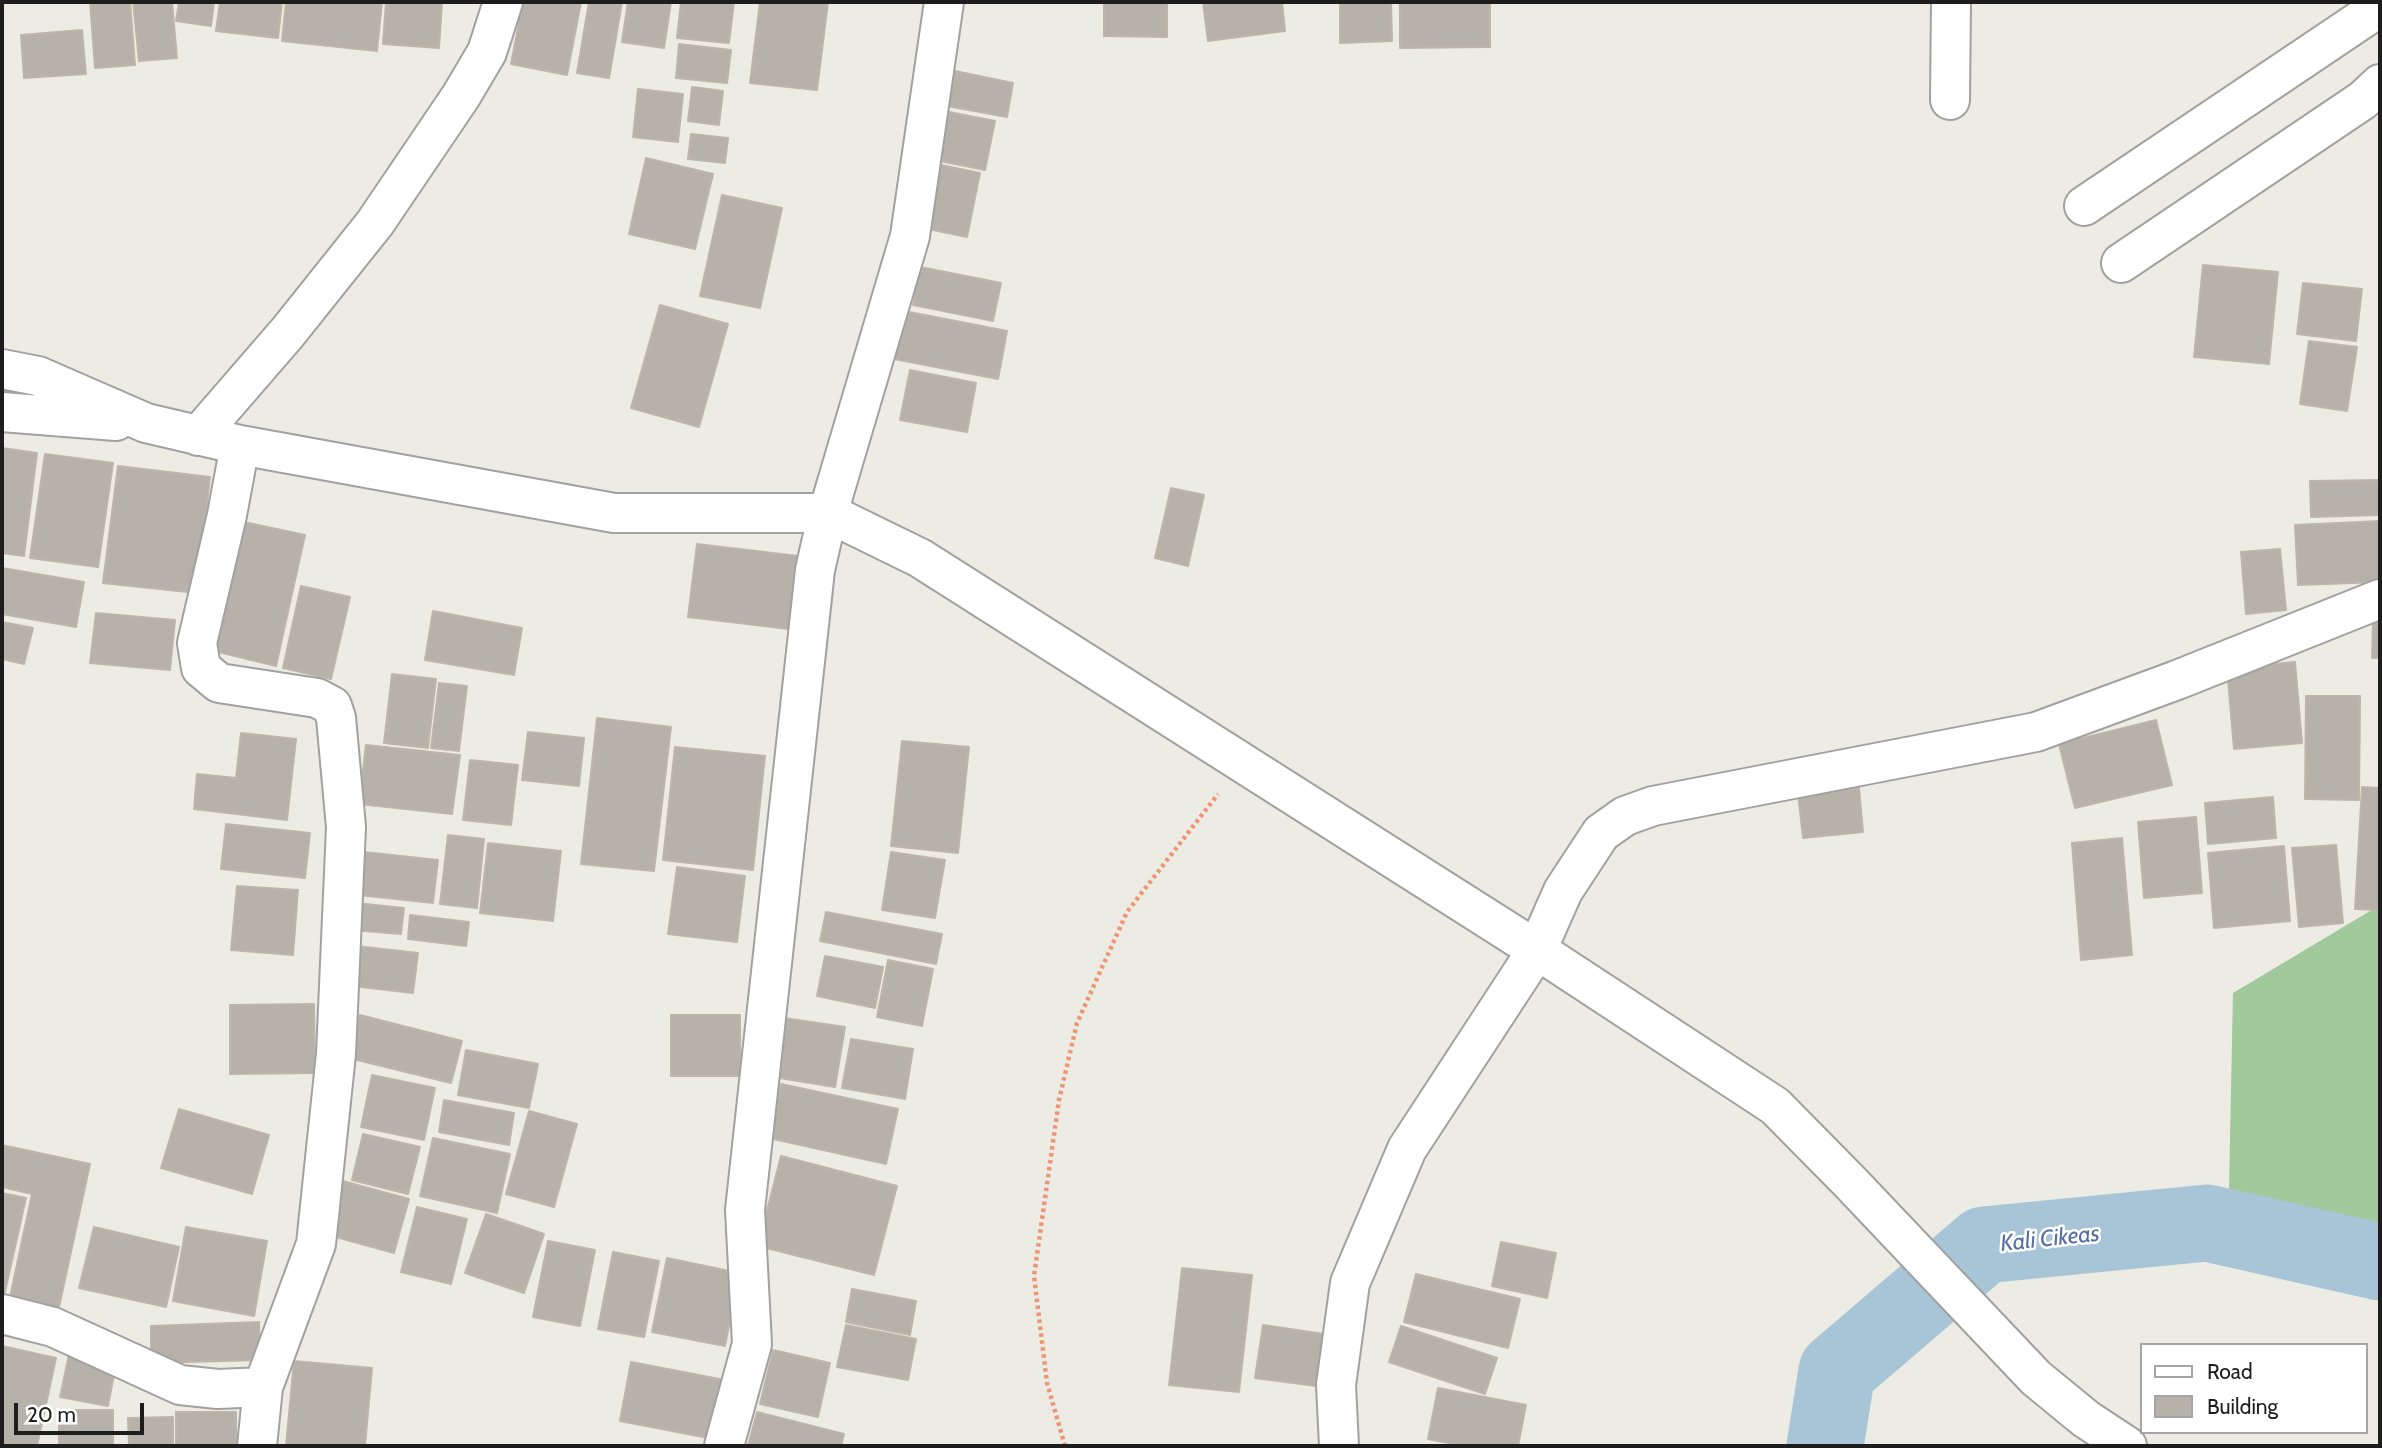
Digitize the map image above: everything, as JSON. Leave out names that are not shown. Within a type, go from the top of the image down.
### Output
[{"type":"street","points":[[198,436],[288,332],[375,223],[487,52],[503,2]]},
{"type":"street","points":[[724,1446],[752,1343],[744,1210],[815,570],[828,513],[910,236],[944,2]]},
{"type":"street","points":[[1950,100],[1951,2]]},
{"type":"street","points":[[2084,206],[2380,7]]},
{"type":"street","points":[[2121,263],[2363,100],[2380,84]]},
{"type":"street","points":[[2,369],[38,376],[146,423],[240,445],[614,513],[828,513],[920,558],[1537,950],[1774,1106],[2036,1378],[2086,1419],[2127,1446]]},
{"type":"street","points":[[2,412],[146,423]]},
{"type":"street","points":[[240,445],[227,515],[197,643],[201,668],[219,683],[317,698],[332,706],[336,718],[346,827],[336,1054],[316,1244],[263,1387],[257,1446]]},
{"type":"street","points":[[1339,1446],[1336,1385],[1350,1283],[1407,1149],[1537,950],[1563,891],[1601,833],[1625,816],[1653,806],[2036,732],[2177,680],[2380,599]]},
{"type":"street","points":[[2,1314],[53,1326],[180,1385],[263,1387]]},
{"type":"path","points":[[1065,1446],[1047,1383],[1034,1276],[1059,1100],[1077,1023],[1127,912],[1242,763]]},
{"type":"green space","points":[[2380,905],[2380,1297],[2228,1235],[2233,993]]},
{"type":"building","points":[[90,2],[130,2],[135,65],[95,68]]},
{"type":"building","points":[[133,2],[172,2],[177,58],[139,61]]},
{"type":"building","points":[[179,2],[214,2],[211,26],[176,21]]},
{"type":"building","points":[[220,2],[282,2],[278,38],[216,31]]},
{"type":"building","points":[[286,2],[382,2],[377,51],[282,41]]},
{"type":"building","points":[[386,2],[442,2],[439,48],[383,44]]},
{"type":"building","points":[[523,2],[581,2],[567,75],[511,64]]},
{"type":"building","points":[[589,2],[622,2],[609,78],[577,73]]},
{"type":"building","points":[[628,2],[671,2],[664,48],[622,42]]},
{"type":"building","points":[[681,2],[734,2],[729,43],[677,38]]},
{"type":"building","points":[[760,2],[828,2],[817,90],[750,83]]},
{"type":"building","points":[[1104,2],[1167,2],[1167,37],[1104,36]]},
{"type":"building","points":[[1203,2],[1282,2],[1285,31],[1208,41]]},
{"type":"building","points":[[1340,2],[1391,2],[1392,41],[1340,43]]},
{"type":"building","points":[[1400,2],[1490,2],[1490,47],[1400,48]]},
{"type":"building","points":[[82,30],[86,74],[24,78],[21,35]]},
{"type":"building","points":[[679,44],[731,50],[727,83],[676,78]]},
{"type":"building","points":[[955,71],[1013,83],[1007,117],[947,106]]},
{"type":"building","points":[[692,87],[723,91],[719,125],[688,121]]},
{"type":"building","points":[[638,89],[683,94],[678,142],[633,137]]},
{"type":"building","points":[[949,112],[995,121],[985,170],[940,161]]},
{"type":"building","points":[[691,134],[728,138],[725,163],[688,159]]},
{"type":"building","points":[[646,158],[713,174],[695,249],[629,234]]},
{"type":"building","points":[[931,163],[980,173],[967,237],[919,227]]},
{"type":"building","points":[[722,195],[782,208],[760,308],[700,296]]},
{"type":"building","points":[[2203,265],[2278,272],[2269,364],[2194,357]]},
{"type":"building","points":[[920,267],[1001,283],[993,321],[913,305]]},
{"type":"building","points":[[2303,283],[2362,289],[2356,341],[2297,334]]},
{"type":"building","points":[[660,305],[728,324],[699,427],[631,408]]},
{"type":"building","points":[[904,311],[1007,331],[998,379],[894,359]]},
{"type":"building","points":[[2309,341],[2357,347],[2347,411],[2300,404]]},
{"type":"building","points":[[910,370],[976,383],[967,432],[900,420]]},
{"type":"building","points":[[2,448],[37,453],[24,556],[2,553]]},
{"type":"building","points":[[45,454],[113,463],[98,567],[30,558]]},
{"type":"building","points":[[118,466],[210,477],[197,593],[103,583]]},
{"type":"building","points":[[2380,480],[2380,515],[2311,517],[2310,481]]},
{"type":"building","points":[[1171,488],[1204,495],[1188,566],[1155,558]]},
{"type":"building","points":[[239,521],[305,535],[276,666],[210,650]]},
{"type":"building","points":[[2380,521],[2380,582],[2298,585],[2295,525]]},
{"type":"building","points":[[697,544],[798,556],[789,629],[688,617]]},
{"type":"building","points":[[2280,549],[2286,610],[2246,614],[2241,552]]},
{"type":"building","points":[[2,568],[84,582],[76,627],[2,614]]},
{"type":"building","points":[[301,586],[350,597],[331,679],[283,668]]},
{"type":"building","points":[[433,611],[522,628],[514,675],[425,660]]},
{"type":"building","points":[[96,613],[175,620],[170,670],[90,663]]},
{"type":"building","points":[[2373,620],[2380,621],[2380,658],[2372,658]]},
{"type":"building","points":[[2,622],[33,628],[24,664],[2,659]]},
{"type":"building","points":[[2295,662],[2302,743],[2234,749],[2227,668]]},
{"type":"building","points":[[392,674],[436,679],[428,748],[384,743]]},
{"type":"building","points":[[439,683],[467,686],[459,751],[431,748]]},
{"type":"building","points":[[2306,696],[2360,696],[2359,800],[2305,799]]},
{"type":"building","points":[[597,718],[671,727],[654,871],[581,864]]},
{"type":"building","points":[[2156,720],[2172,785],[2075,808],[2059,744]]},
{"type":"building","points":[[528,732],[584,738],[579,786],[522,780]]},
{"type":"building","points":[[241,733],[296,739],[287,820],[194,809],[197,774],[236,778]]},
{"type":"building","points":[[902,741],[969,747],[958,853],[891,846]]},
{"type":"building","points":[[366,745],[460,755],[452,814],[359,804]]},
{"type":"building","points":[[675,747],[765,756],[753,870],[663,860]]},
{"type":"building","points":[[470,760],[518,765],[511,825],[463,820]]},
{"type":"building","points":[[2362,787],[2380,788],[2380,910],[2355,909]]},
{"type":"building","points":[[1859,788],[1863,832],[1803,838],[1798,793]]},
{"type":"building","points":[[2273,797],[2276,838],[2208,844],[2205,803]]},
{"type":"building","points":[[2196,817],[2202,893],[2144,898],[2138,822]]},
{"type":"building","points":[[226,824],[310,833],[305,878],[221,869]]},
{"type":"building","points":[[448,835],[484,839],[477,908],[440,904]]},
{"type":"building","points":[[2122,838],[2132,955],[2081,960],[2072,843]]},
{"type":"building","points":[[488,843],[561,851],[553,921],[480,913]]},
{"type":"building","points":[[2336,845],[2343,923],[2299,927],[2292,848]]},
{"type":"building","points":[[2284,846],[2290,921],[2214,928],[2208,853]]},
{"type":"building","points":[[364,852],[438,860],[433,903],[359,895]]},
{"type":"building","points":[[891,852],[945,860],[935,918],[882,910]]},
{"type":"building","points":[[677,867],[745,876],[737,942],[668,934]]},
{"type":"building","points":[[237,886],[298,890],[293,955],[231,950]]},
{"type":"building","points":[[356,903],[404,908],[401,934],[353,930]]},
{"type":"building","points":[[826,912],[942,934],[936,964],[820,941]]},
{"type":"building","points":[[410,915],[469,922],[466,946],[408,939]]},
{"type":"building","points":[[356,946],[418,953],[413,993],[352,986]]},
{"type":"building","points":[[825,956],[883,967],[875,1008],[817,996]]},
{"type":"building","points":[[888,960],[933,969],[922,1026],[877,1017]]},
{"type":"building","points":[[314,1004],[315,1073],[230,1074],[230,1005]]},
{"type":"building","points":[[360,1015],[462,1041],[451,1083],[349,1058]]},
{"type":"building","points":[[671,1015],[740,1015],[740,1076],[671,1076]]},
{"type":"building","points":[[777,1017],[845,1027],[835,1087],[767,1076]]},
{"type":"building","points":[[851,1039],[913,1049],[905,1099],[842,1088]]},
{"type":"building","points":[[466,1050],[538,1064],[529,1108],[458,1095]]},
{"type":"building","points":[[372,1075],[435,1088],[424,1140],[361,1127]]},
{"type":"building","points":[[781,1084],[898,1109],[886,1164],[769,1138]]},
{"type":"building","points":[[444,1100],[514,1113],[509,1145],[439,1132]]},
{"type":"building","points":[[179,1109],[269,1135],[252,1194],[161,1168]]},
{"type":"building","points":[[529,1111],[577,1124],[554,1207],[506,1194]]},
{"type":"building","points":[[363,1134],[420,1147],[408,1194],[352,1180]]},
{"type":"building","points":[[433,1138],[510,1154],[497,1213],[420,1196]]},
{"type":"building","points":[[2,1145],[90,1164],[58,1312],[9,1302],[32,1194],[2,1187]]},
{"type":"building","points":[[781,1156],[897,1186],[874,1275],[758,1246]]},
{"type":"building","points":[[339,1180],[409,1199],[394,1253],[325,1234]]},
{"type":"building","points":[[2,1193],[26,1198],[4,1296],[2,1296]]},
{"type":"building","points":[[417,1207],[467,1219],[451,1284],[401,1272]]},
{"type":"building","points":[[486,1214],[544,1234],[524,1293],[465,1273]]},
{"type":"building","points":[[94,1227],[179,1247],[166,1307],[79,1288]]},
{"type":"building","points":[[186,1227],[267,1241],[254,1316],[173,1301]]},
{"type":"building","points":[[548,1241],[595,1250],[580,1326],[533,1317]]},
{"type":"building","points":[[1501,1242],[1556,1253],[1547,1298],[1492,1286]]},
{"type":"building","points":[[613,1252],[659,1261],[644,1337],[598,1329]]},
{"type":"building","points":[[667,1258],[739,1273],[725,1346],[652,1332]]},
{"type":"building","points":[[1182,1268],[1252,1275],[1239,1392],[1169,1385]]},
{"type":"building","points":[[1416,1274],[1520,1299],[1508,1348],[1404,1322]]},
{"type":"building","points":[[852,1289],[916,1301],[910,1335],[846,1322]]},
{"type":"building","points":[[259,1322],[260,1360],[151,1363],[151,1326]]},
{"type":"building","points":[[846,1325],[916,1339],[908,1380],[837,1367]]},
{"type":"building","points":[[1263,1325],[1331,1335],[1324,1387],[1255,1378]]},
{"type":"building","points":[[1401,1326],[1497,1358],[1485,1394],[1389,1362]]},
{"type":"building","points":[[2,1346],[56,1358],[37,1446],[2,1443]]},
{"type":"building","points":[[70,1350],[117,1359],[108,1406],[60,1397]]},
{"type":"building","points":[[773,1350],[830,1363],[818,1417],[760,1404]]},
{"type":"building","points":[[294,1361],[372,1368],[365,1446],[286,1446]]},
{"type":"building","points":[[631,1362],[730,1381],[719,1440],[620,1421]]},
{"type":"building","points":[[1438,1388],[1526,1405],[1518,1446],[1464,1446],[1428,1439]]},
{"type":"building","points":[[59,1410],[113,1410],[113,1446],[59,1446]]},
{"type":"building","points":[[176,1412],[236,1412],[236,1446],[176,1446]]},
{"type":"building","points":[[757,1412],[844,1434],[841,1446],[748,1446]]},
{"type":"building","points":[[173,1417],[173,1446],[129,1446],[128,1418]]},
{"type":"waterway","name":"Kali Cikeas","points":[[1825,1446],[1837,1371],[1984,1245],[2207,1223],[2380,1262]]}]
